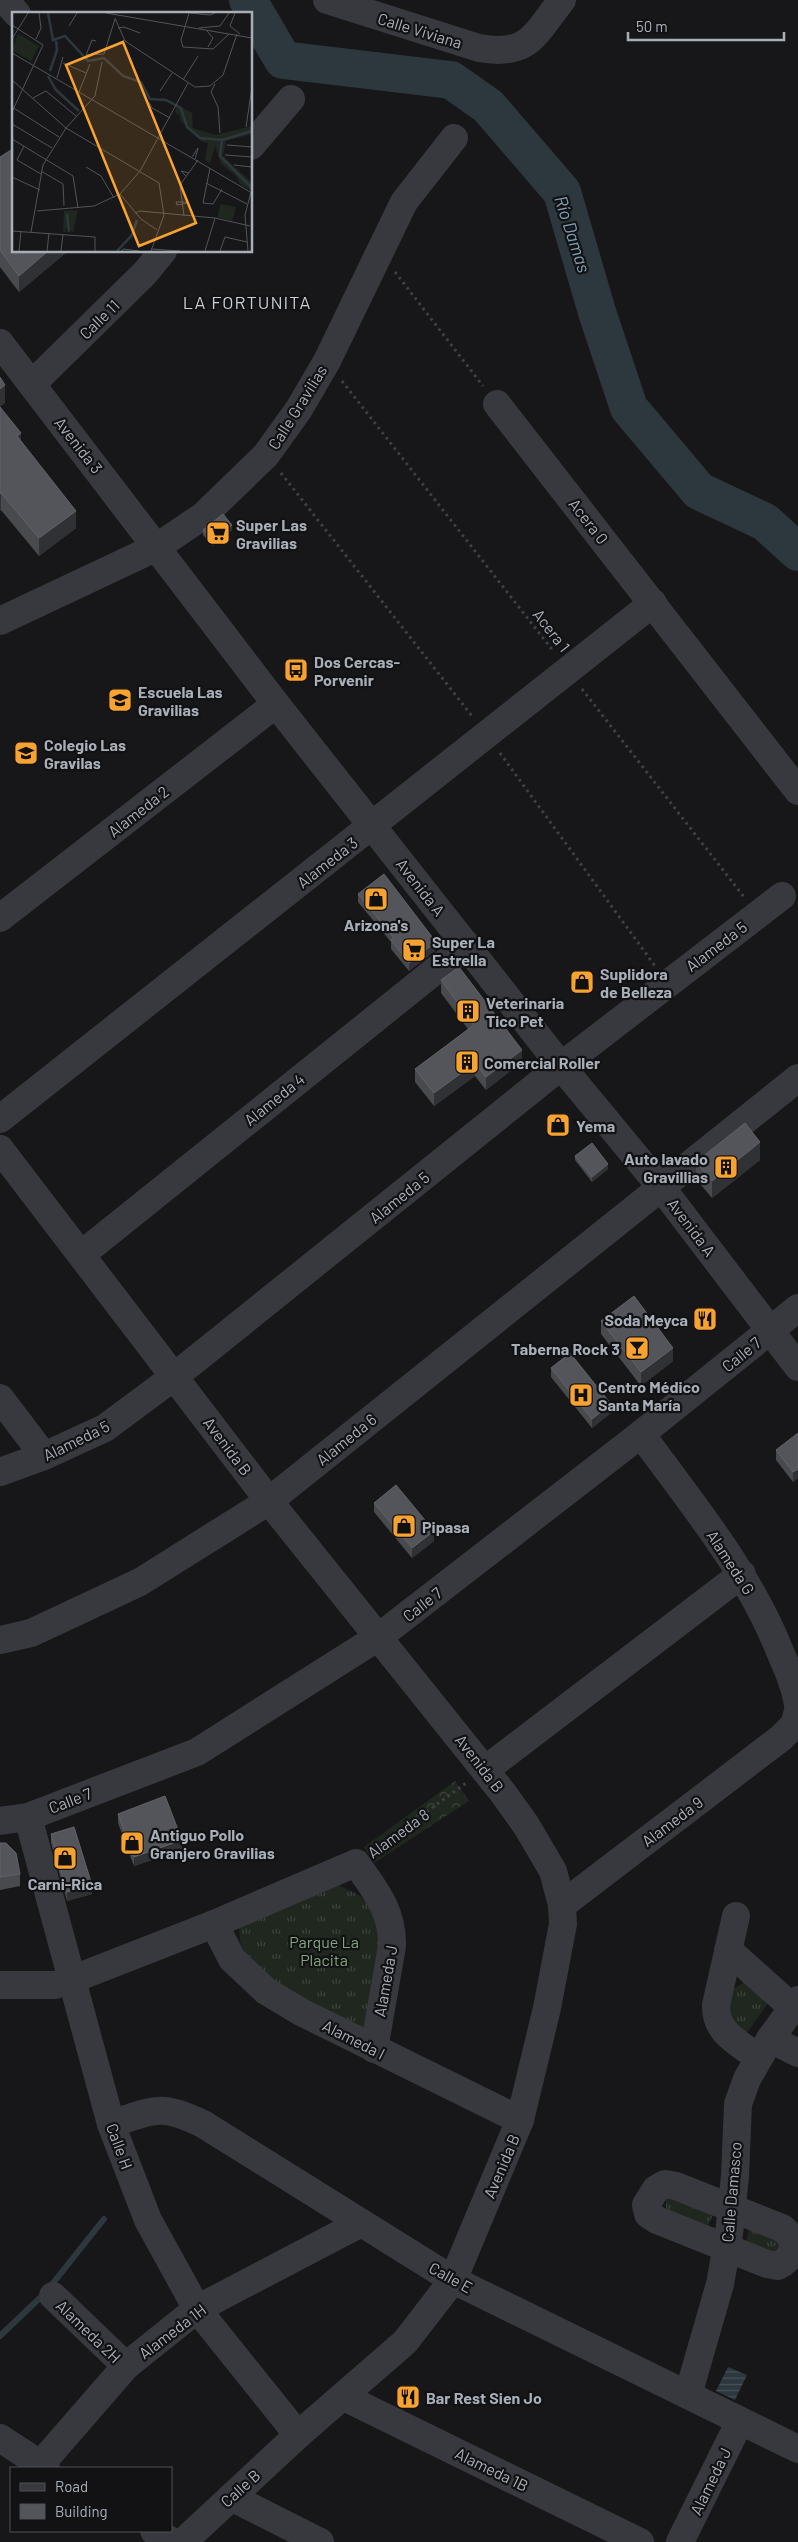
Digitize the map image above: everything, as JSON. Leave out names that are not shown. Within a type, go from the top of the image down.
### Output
[{"type":"street","points":[[5,0],[15,12]]},
{"type":"street","name":"Calle Viviana","points":[[327,0],[479,48],[499,52],[515,50],[531,39],[562,0]]},
{"type":"street","points":[[252,145],[291,99]]},
{"type":"street","name":"Calle Gravilias","points":[[0,621],[19,614],[157,547],[203,516],[266,455],[299,409],[327,361],[404,202],[454,138]]},
{"type":"street","name":"Calle 11","points":[[32,384],[145,273],[162,252]]},
{"type":"street","name":"Avenida 3","points":[[0,343],[157,547]]},
{"type":"street","name":"Acera 0","points":[[497,404],[798,791]]},
{"type":"street","name":"Avenida A","points":[[157,547],[276,704],[562,1066],[661,1187],[798,1367]]},
{"type":"street","name":"Alameda 3","points":[[0,1118],[373,826],[653,603]]},
{"type":"street","name":"Alameda 2","points":[[0,918],[276,704]]},
{"type":"street","name":"Alameda 5","points":[[0,1472],[44,1456],[105,1428],[176,1376],[668,982],[782,896]]},
{"type":"street","name":"Alameda 4","points":[[82,1254],[467,945]]},
{"type":"street","points":[[661,1187],[690,1166],[798,1078]]},
{"type":"street","name":"Avenida B","points":[[0,1149],[270,1501],[380,1636],[526,1825],[553,1872],[562,1905],[562,1934],[547,2008],[520,2120],[453,2280],[405,2342],[298,2435]]},
{"type":"street","name":"Alameda 6","points":[[0,1640],[31,1633],[140,1582],[270,1501],[661,1187]]},
{"type":"street","name":"Calle 7","points":[[0,1821],[28,1816],[197,1752],[380,1636],[641,1434],[798,1308]]},
{"type":"street","points":[[0,1398],[44,1456]]},
{"type":"street","name":"Alameda G","points":[[641,1434],[742,1574],[772,1630],[795,1689],[798,1704]]},
{"type":"street","points":[[485,1770],[742,1574]]},
{"type":"street","name":"Alameda 9","points":[[562,1905],[782,1738],[794,1725],[798,1711]]},
{"type":"street","name":"Calle H","points":[[28,1816],[71,1980],[112,2124],[148,2220],[197,2309],[298,2435]]},
{"type":"street","name":"Alameda 8","points":[[0,1985],[55,1985],[71,1980],[214,1924],[356,1863]]},
{"type":"street","name":"Alameda J","points":[[356,1863],[381,1897],[393,1932],[374,2049]]},
{"type":"street","points":[[736,1916],[715,2017],[725,2033],[765,2048],[798,2053]]},
{"type":"street","name":"Alameda I","points":[[214,1924],[232,1959],[266,1991],[301,2012],[520,2120]]},
{"type":"street","points":[[728,1950],[795,2004]]},
{"type":"street","name":"Calle Damasco","points":[[688,2395],[709,2328],[727,2249],[732,2208],[738,2104],[746,2079],[795,2004]]},
{"type":"street","name":"Calle E","points":[[112,2124],[149,2111],[171,2110],[203,2124],[453,2280],[798,2449]]},
{"type":"street","points":[[665,2184],[676,2186],[732,2208],[790,2233],[796,2247],[787,2261],[778,2266],[727,2249],[657,2220],[648,2214],[646,2205],[656,2189],[665,2184]]},
{"type":"street","name":"Alameda 1H","points":[[43,2466],[126,2366],[197,2309],[361,2222]]},
{"type":"street","name":"Alameda 2H","points":[[53,2296],[126,2366]]},
{"type":"street","name":"Alameda 1B","points":[[344,2397],[640,2542]]},
{"type":"street","name":"Alameda J","points":[[680,2542],[740,2421]]},
{"type":"street","name":"Calle B","points":[[183,2542],[298,2435]]},
{"type":"street","points":[[0,2438],[43,2466]]},
{"type":"street","points":[[231,2497],[320,2542]]},
{"type":"street","points":[[156,2532],[173,2542]]},
{"type":"path","points":[[380,252],[497,404]]},
{"type":"path","name":"Acera 1","points":[[327,361],[758,915]]},
{"type":"path","name":"Alameda 8","points":[[356,1863],[485,1770]]},
{"type":"green space","points":[[455,1781],[469,1801],[374,1863],[364,1847]]},
{"type":"green space","name":"Parque La Placita","points":[[339,1885],[366,1901],[375,1915],[379,1931],[381,1947],[380,1965],[366,2032],[262,1976],[241,1947],[238,1920]]},
{"type":"green space","points":[[746,1981],[769,2002],[745,2035],[725,2016],[727,1993]]},
{"type":"green space","points":[[666,2197],[714,2212],[707,2229],[673,2215],[666,2208]]},
{"type":"green space","points":[[749,2229],[784,2238],[778,2253],[746,2243]]},
{"type":"shaded area","points":[[728,2367],[747,2375],[735,2400],[716,2391]]},
{"type":"building","points":[[11,150],[12,151],[12,252],[47,252],[19,276],[0,250],[0,157]]},
{"type":"building","points":[[0,377],[5,385],[0,389]]},
{"type":"building","points":[[0,407],[21,433],[17,436],[76,511],[39,538],[0,494]]},
{"type":"building","points":[[223,514],[232,525],[213,541],[203,530]]},
{"type":"building","points":[[384,874],[436,942],[409,963],[391,940],[394,938],[358,894]]},
{"type":"building","points":[[459,967],[522,1050],[486,1077],[475,1063],[434,1093],[415,1069],[474,1025],[441,980]]},
{"type":"building","points":[[745,1123],[760,1142],[712,1181],[696,1162]]},
{"type":"building","points":[[592,1143],[608,1164],[592,1177],[575,1156]]},
{"type":"building","name":"Taberna Rock 3","points":[[634,1296],[673,1348],[641,1372],[601,1321]]},
{"type":"building","name":"Centro Médico Santa María","points":[[570,1353],[611,1404],[592,1419],[551,1368]]},
{"type":"building","points":[[798,1433],[798,1469],[793,1472],[776,1450]]},
{"type":"building","name":"Pipasa","points":[[396,1485],[434,1531],[412,1548],[374,1503]]},
{"type":"building","points":[[165,1796],[182,1840],[134,1857],[118,1814]]},
{"type":"building","points":[[74,1827],[92,1885],[67,1892],[51,1834]]},
{"type":"building","points":[[0,1843],[6,1843],[16,1853],[20,1874],[0,1877]]},
{"type":"waterway","name":"Río Damas","points":[[248,0],[283,60],[451,80],[488,106],[562,192],[597,312],[629,408],[699,491],[765,522],[798,552]]},
{"type":"waterway","points":[[0,2336],[46,2292],[104,2219]]},
{"type":"place","name":"Super Las Gravilias","points":[[218,533]]},
{"type":"place","name":"Dos Cercas- Porvenir","points":[[296,670]]},
{"type":"place","name":"Escuela Las Gravilias","points":[[120,700]]},
{"type":"place","name":"Colegio Las Gravilas","points":[[26,753]]},
{"type":"place","name":"Arizona's","points":[[376,899]]},
{"type":"place","name":"Super La Estrella","points":[[414,950]]},
{"type":"place","name":"Suplidora de Belleza","points":[[582,982]]},
{"type":"place","name":"Veterinaria Tico Pet","points":[[468,1011]]},
{"type":"place","name":"Comercial Roller","points":[[467,1062]]},
{"type":"place","name":"Yema","points":[[558,1125]]},
{"type":"place","name":"Auto lavado Gravillias","points":[[726,1167]]},
{"type":"place","name":"Soda Meyca","points":[[705,1319]]},
{"type":"place","name":"Taberna Rock 3","points":[[637,1348]]},
{"type":"place","name":"Centro Médico Santa María","points":[[581,1395]]},
{"type":"place","name":"Pipasa","points":[[404,1526]]},
{"type":"place","name":"Antiguo Pollo Granjero Gravilias","points":[[132,1843]]},
{"type":"place","name":"Carni-Rica","points":[[65,1858]]},
{"type":"place","name":"Bar Rest Sien Jo","points":[[408,2397]]},
{"type":"district","name":"LA FORTUNITA","points":[[247,302]]}]
